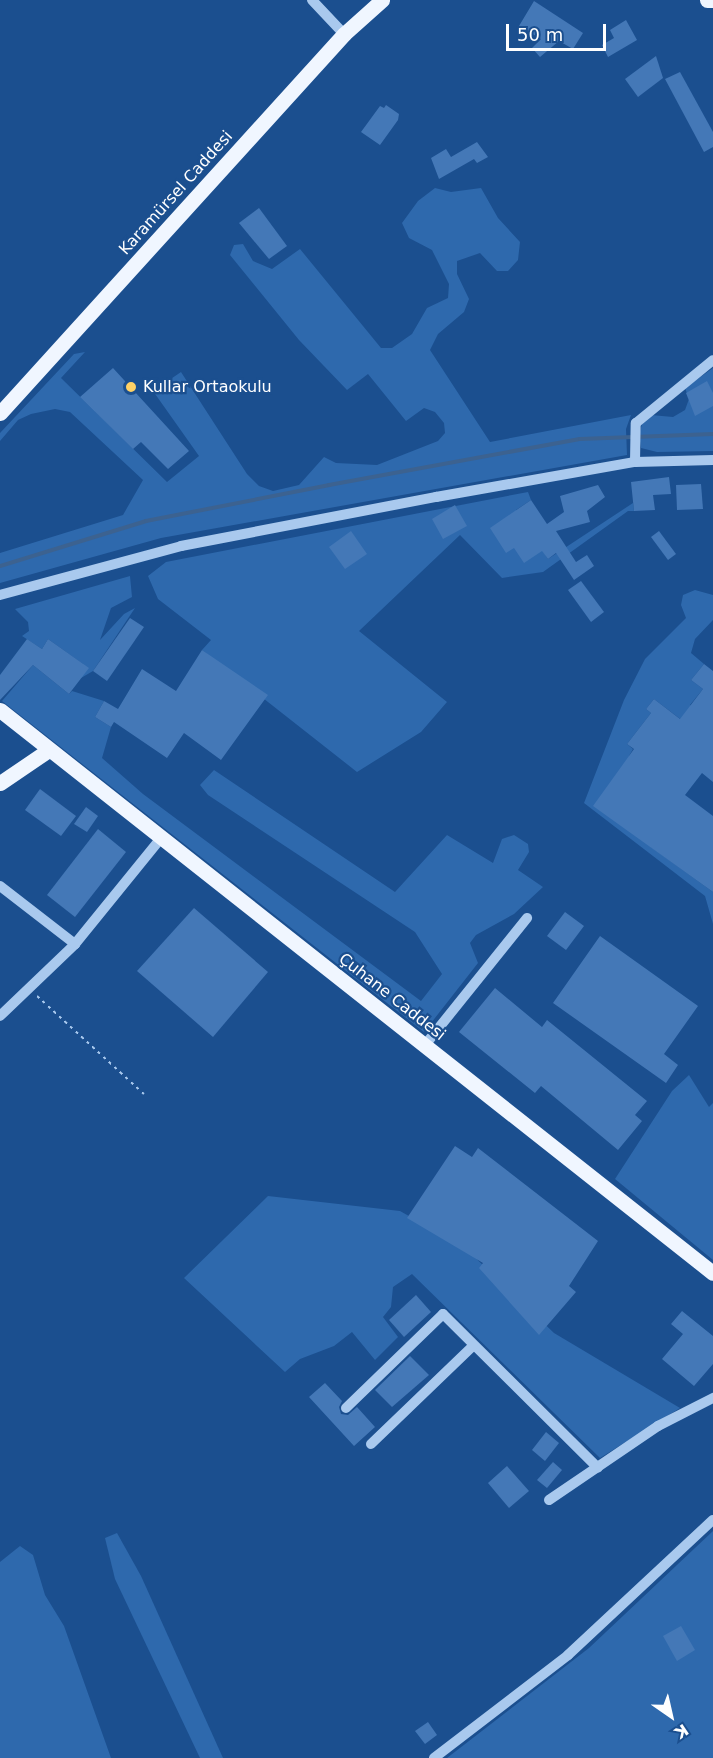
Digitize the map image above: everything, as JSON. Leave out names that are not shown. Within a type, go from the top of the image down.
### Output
[{"type":"main road","name":"Karamürsel Caddesi","points":[[0,413],[344,34],[381,0]]},
{"type":"main road","points":[[707,0],[713,0]]},
{"type":"main road","name":"Çuhane Caddesi","points":[[0,710],[47,751],[161,838],[713,1273]]},
{"type":"main road","points":[[0,783],[47,751]]},
{"type":"street","points":[[312,0],[344,34]]},
{"type":"street","points":[[635,462],[634,430],[654,405],[713,360]]},
{"type":"street","points":[[0,595],[181,546],[635,462],[713,460]]},
{"type":"street","points":[[0,1016],[75,944],[161,838]]},
{"type":"street","points":[[0,885],[75,944]]},
{"type":"street","points":[[425,1045],[527,918]]},
{"type":"street","points":[[345,1408],[443,1314],[598,1468]]},
{"type":"street","points":[[371,1444],[473,1346]]},
{"type":"street","points":[[549,1500],[658,1426],[713,1398]]},
{"type":"street","points":[[434,1758],[568,1655],[713,1520]]},
{"type":"path","points":[[29,988],[144,1094]]},
{"type":"shaded area","points":[[435,188],[451,192],[481,188],[498,218],[520,242],[518,260],[508,271],[497,271],[480,253],[457,261],[457,274],[469,299],[464,312],[438,334],[430,350],[490,442],[631,415],[626,429],[627,455],[161,538],[0,583],[0,553],[123,515],[143,480],[70,412],[55,409],[31,414],[18,420],[0,441],[0,433],[74,354],[85,352],[61,378],[167,482],[199,456],[153,391],[181,372],[247,474],[259,486],[273,491],[299,485],[324,457],[336,463],[377,465],[438,441],[445,433],[444,423],[435,412],[424,408],[406,421],[368,374],[347,390],[299,340],[230,255],[234,245],[243,244],[253,261],[272,269],[300,249],[381,348],[392,348],[412,334],[427,308],[448,298],[449,284],[432,250],[409,238],[402,223],[418,201]]},
{"type":"shaded area","points":[[713,368],[713,451],[657,452],[641,448],[639,435],[642,424],[651,415],[673,417],[685,410],[689,399],[685,388]]},
{"type":"shaded area","points":[[528,492],[531,500],[516,510],[548,559],[633,503],[634,511],[628,511],[543,572],[502,578],[460,535],[359,631],[447,702],[421,732],[357,772],[202,650],[211,640],[158,599],[148,576],[166,562]]},
{"type":"shaded area","points":[[130,576],[132,597],[111,608],[100,640],[124,614],[135,608],[93,671],[81,678],[83,664],[48,639],[42,649],[22,636],[29,631],[28,622],[15,609]]},
{"type":"shaded area","points":[[695,590],[713,595],[713,620],[695,639],[691,653],[704,664],[691,680],[703,689],[690,705],[713,723],[713,744],[654,699],[646,709],[651,713],[627,744],[633,749],[629,756],[651,847],[713,892],[713,924],[705,896],[584,803],[624,700],[645,659],[686,618],[681,605],[683,595]]},
{"type":"shaded area","points":[[33,665],[69,694],[72,691],[104,701],[95,717],[111,727],[102,758],[143,794],[421,1001],[442,974],[415,932],[208,795],[200,785],[214,770],[395,892],[447,835],[493,863],[502,839],[514,835],[528,844],[529,852],[518,870],[543,887],[514,914],[476,935],[470,943],[478,963],[424,1032],[2,701]]},
{"type":"shaded area","points":[[689,1075],[709,1107],[713,1103],[713,1260],[615,1179],[672,1091]]},
{"type":"shaded area","points":[[268,1196],[400,1211],[464,1247],[554,1333],[680,1408],[600,1458],[412,1274],[393,1287],[391,1307],[383,1317],[398,1337],[375,1360],[352,1332],[334,1346],[300,1359],[285,1372],[184,1278]]},
{"type":"shaded area","points":[[713,1531],[713,1758],[447,1758],[589,1648]]},
{"type":"shaded area","points":[[117,1533],[141,1576],[223,1758],[200,1758],[115,1579],[105,1538]]},
{"type":"shaded area","points":[[20,1546],[33,1555],[45,1595],[64,1626],[111,1758],[0,1758],[0,1562]]},
{"type":"building","points":[[534,1],[583,33],[573,49],[559,41],[540,57],[532,48],[541,39],[519,26]]},
{"type":"building","points":[[626,20],[637,40],[608,57],[602,45],[614,38],[610,30]]},
{"type":"building","points":[[656,56],[663,78],[638,97],[625,79]]},
{"type":"building","points":[[680,72],[713,132],[713,147],[704,152],[665,79]]},
{"type":"building","points":[[386,105],[399,114],[398,120],[380,145],[361,132],[380,106],[384,108]]},
{"type":"building","points":[[477,142],[488,157],[477,163],[474,159],[439,179],[431,158],[446,149],[451,157]]},
{"type":"building","points":[[259,208],[287,246],[269,259],[239,223]]},
{"type":"building","points":[[113,368],[189,451],[168,469],[141,442],[133,449],[80,397]]},
{"type":"building","points":[[707,381],[713,393],[713,406],[695,416],[686,393]]},
{"type":"building","points":[[669,477],[671,494],[653,495],[655,510],[634,511],[631,482]]},
{"type":"building","points":[[701,484],[703,509],[677,510],[676,485]]},
{"type":"building","points":[[598,485],[605,497],[587,511],[590,522],[556,531],[576,562],[587,555],[594,566],[574,580],[556,553],[548,559],[542,551],[524,563],[514,548],[506,553],[490,528],[531,500],[547,524],[564,512],[560,496]]},
{"type":"building","points":[[455,505],[467,526],[443,539],[432,519]]},
{"type":"building","points":[[351,531],[367,554],[345,569],[329,547]]},
{"type":"building","points":[[659,531],[676,554],[668,560],[651,537]]},
{"type":"building","points":[[581,581],[604,612],[591,622],[568,590]]},
{"type":"building","points":[[130,618],[144,627],[107,681],[93,671]]},
{"type":"building","points":[[27,639],[42,649],[48,639],[89,668],[69,694],[33,665],[0,700],[0,675]]},
{"type":"building","points":[[202,650],[268,695],[221,760],[184,733],[167,758],[114,722],[111,727],[95,717],[104,701],[118,709],[142,669],[176,691]]},
{"type":"building","points":[[704,664],[713,671],[713,782],[702,773],[685,795],[713,816],[713,892],[593,806],[634,749],[627,744],[651,713],[646,709],[654,699],[680,719],[703,689],[691,680]]},
{"type":"building","points":[[40,789],[76,816],[61,836],[25,810]]},
{"type":"building","points":[[86,807],[98,816],[87,832],[74,824]]},
{"type":"building","points":[[98,829],[126,852],[75,917],[47,895]]},
{"type":"building","points":[[194,908],[268,972],[213,1037],[137,971]]},
{"type":"building","points":[[565,912],[584,926],[566,950],[547,936]]},
{"type":"building","points":[[600,936],[698,1006],[664,1054],[678,1065],[666,1083],[553,1003]]},
{"type":"building","points":[[495,988],[542,1027],[547,1020],[647,1101],[635,1115],[642,1121],[618,1150],[541,1086],[535,1093],[459,1032]]},
{"type":"building","points":[[455,1146],[472,1157],[478,1148],[598,1241],[569,1286],[576,1292],[539,1335],[479,1268],[483,1263],[407,1218]]},
{"type":"building","points":[[416,1295],[431,1312],[404,1337],[389,1320]]},
{"type":"building","points":[[682,1311],[713,1336],[713,1364],[694,1386],[662,1359],[683,1334],[671,1324]]},
{"type":"building","points":[[410,1356],[429,1375],[392,1407],[375,1390]]},
{"type":"building","points":[[325,1383],[342,1401],[339,1407],[341,1414],[348,1415],[357,1407],[375,1427],[354,1446],[309,1397]]},
{"type":"building","points":[[546,1432],[559,1443],[545,1461],[532,1450]]},
{"type":"building","points":[[553,1462],[562,1470],[547,1488],[537,1480]]},
{"type":"building","points":[[507,1466],[529,1491],[509,1508],[488,1483]]},
{"type":"building","points":[[681,1626],[695,1650],[677,1661],[663,1636]]},
{"type":"building","points":[[428,1722],[437,1735],[425,1744],[415,1731]]},
{"type":"waterway","points":[[0,566],[146,521],[329,485],[580,439],[713,434]]},
{"type":"place","name":"Kullar Ortaokulu","points":[[131,387]]}]
